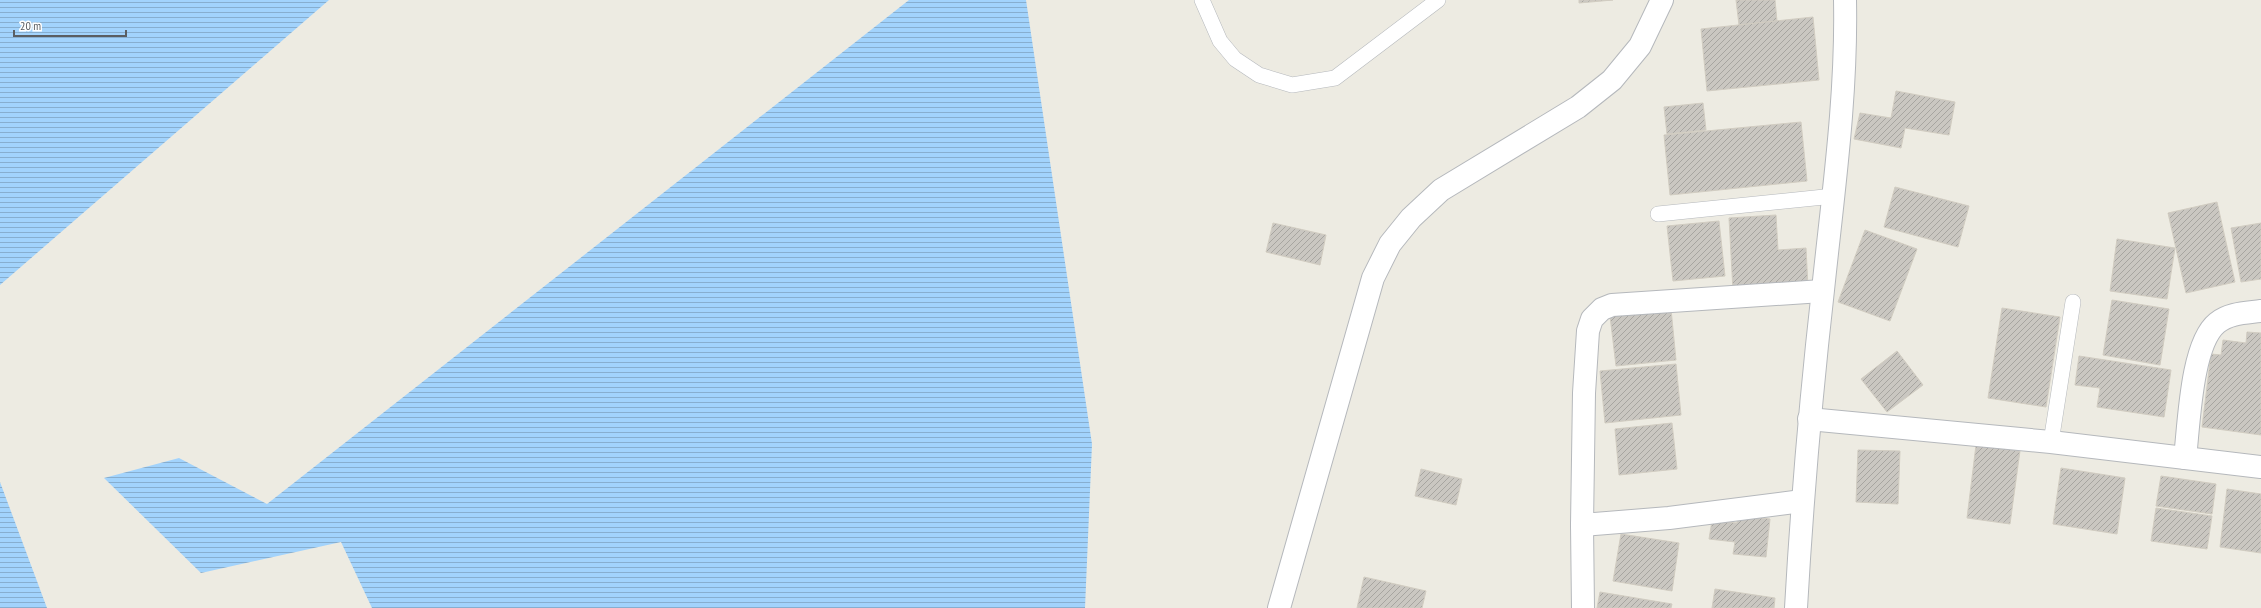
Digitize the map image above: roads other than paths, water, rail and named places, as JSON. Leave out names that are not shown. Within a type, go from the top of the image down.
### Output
[{"type":"street","points":[[1279,608],[1373,278],[1390,244],[1411,218],[1441,190],[1578,107],[1612,80],[1640,46],[1662,0]]},
{"type":"street","points":[[1796,608],[1802,502],[1809,419],[1822,291],[1834,196],[1846,48],[1845,0]]},
{"type":"street","points":[[1583,608],[1582,525],[1584,393],[1588,331],[1592,319],[1602,308],[1612,305],[1822,291]]},
{"type":"street","points":[[2185,458],[2196,368],[2203,342],[2217,323],[2235,314],[2261,311]]},
{"type":"street","points":[[1809,419],[2051,442],[2261,467]]},
{"type":"street","points":[[1582,525],[1669,518],[1802,502]]},
{"type":"lane","points":[[1202,0],[1220,41],[1235,59],[1258,75],[1292,85],[1335,78],[1438,0]]},
{"type":"lane","points":[[1658,214],[1834,196]]},
{"type":"lane","points":[[2051,442],[2073,302]]},
{"type":"water","points":[[0,0],[329,0],[0,285]]},
{"type":"water","points":[[909,0],[1026,0],[1092,444],[1085,608],[372,608],[341,542],[201,573],[104,478],[179,458],[267,504]]},
{"type":"water","points":[[0,482],[47,608],[0,608]]}]
